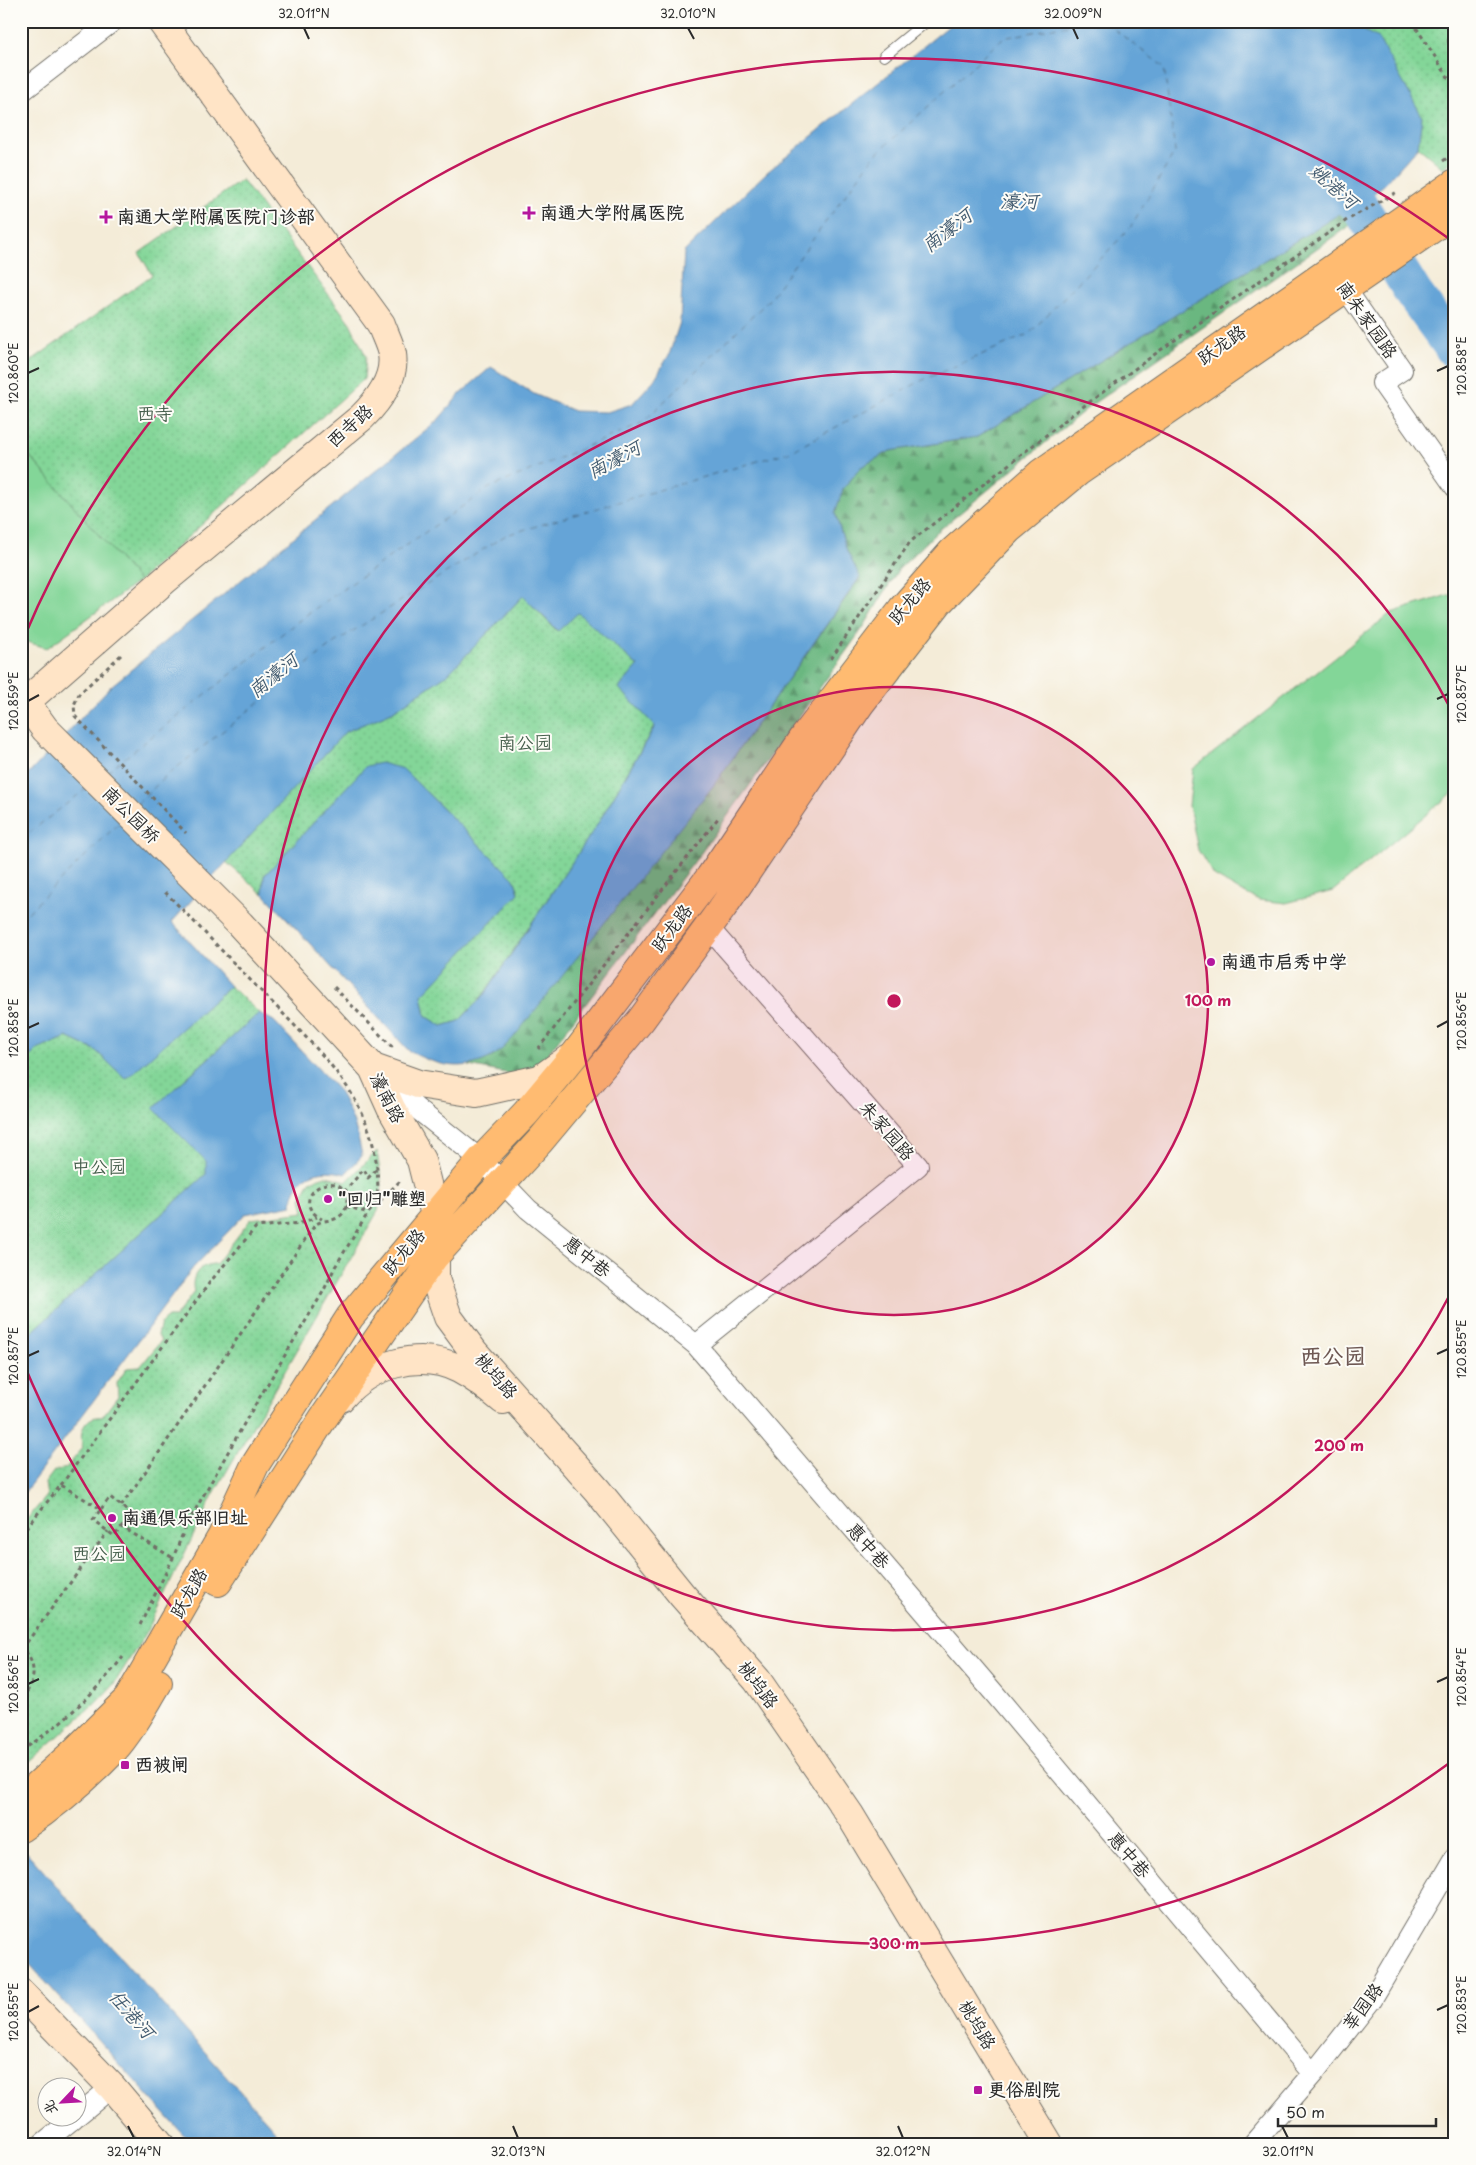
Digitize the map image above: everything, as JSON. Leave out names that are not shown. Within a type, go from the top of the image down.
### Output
[{"type":"main road","name":"跃龙路","points":[[26,1815],[73,1753],[128,1699],[222,1536],[255,1465],[350,1317],[482,1160],[526,1113],[576,1054],[710,877],[805,736],[902,609],[952,552],[1041,473],[1422,221],[1455,183]]},
{"type":"main road","name":"跃龙路","points":[[1422,221],[1455,213]]},
{"type":"main road","name":"跃龙路","points":[[26,1815],[70,1790],[114,1750],[138,1716],[237,1550],[322,1420],[434,1257],[502,1184],[641,1020],[708,927],[860,704],[939,602],[971,566],[1008,530],[1078,472],[1349,271]]},
{"type":"street","points":[[21,92],[113,21]]},
{"type":"street","name":"西寺路","points":[[23,702],[165,580],[362,417],[378,400],[392,371],[392,354],[381,324],[161,21]]},
{"type":"street","name":"南朱家园路","points":[[1349,271],[1402,370],[1382,383],[1455,487]]},
{"type":"street","name":"南公园桥","points":[[23,702],[45,729],[240,924]]},
{"type":"street","name":"濠南路","points":[[240,924],[373,1068],[391,1108],[421,1160],[435,1215],[434,1257]]},
{"type":"street","name":"朱家园路","points":[[696,1345],[918,1166],[708,927]]},
{"type":"street","points":[[373,1068],[418,1084],[476,1093],[540,1079],[576,1054]]},
{"type":"street","name":"惠中巷","points":[[373,1068],[416,1108],[482,1160],[502,1184],[528,1209],[696,1345],[994,1693],[1313,2074]]},
{"type":"street","name":"桃坞路","points":[[434,1257],[435,1279],[448,1316],[474,1352],[597,1490],[682,1595],[757,1680],[850,1815],[1049,2144]]},
{"type":"street","points":[[322,1420],[350,1386],[373,1372],[400,1361],[428,1361],[458,1369],[496,1394],[548,1435]]},
{"type":"street","name":"莘园路","points":[[1253,2144],[1313,2074],[1372,1999],[1455,1858]]},
{"type":"street","points":[[21,1993],[112,2087],[160,2144]]},
{"type":"street","points":[[88,2107],[112,2087]]},
{"type":"street","points":[[42,2144],[62,2128]]},
{"type":"lane","points":[[884,56],[927,21]]},
{"type":"path","points":[[1412,21],[1455,88]]},
{"type":"path","points":[[830,660],[910,542],[1073,414],[1169,343],[1347,220],[1389,196]]},
{"type":"path","points":[[121,655],[79,694],[74,706],[75,716],[191,838]]},
{"type":"path","points":[[533,1056],[721,814]]},
{"type":"path","points":[[165,892],[340,1075],[350,1088],[371,1137],[376,1169],[377,1204]]},
{"type":"path","points":[[328,981],[399,1054]]},
{"type":"path","points":[[138,1631],[174,1558],[185,1528],[368,1213],[421,1160]]},
{"type":"path","points":[[344,1192],[364,1169],[368,1178],[376,1169]]},
{"type":"path","points":[[325,1183],[337,1185],[344,1192],[347,1200],[346,1206],[340,1216],[329,1220],[322,1219],[317,1216],[310,1206],[311,1194],[314,1189],[325,1183]]},
{"type":"path","points":[[346,1206],[368,1213]]},
{"type":"path","points":[[21,1534],[61,1485],[210,1282],[256,1226],[301,1223],[317,1216]]},
{"type":"path","points":[[121,1506],[162,1450],[315,1224],[322,1219]]},
{"type":"path","points":[[61,1485],[101,1509]]},
{"type":"path","points":[[110,1498],[121,1506],[131,1514],[114,1536],[93,1520],[110,1498]]},
{"type":"path","points":[[122,1527],[174,1558]]},
{"type":"path","points":[[21,1698],[27,1693],[32,1683],[34,1672],[32,1662],[22,1648],[108,1531]]},
{"type":"path","points":[[21,1751],[67,1718],[104,1681],[125,1654]]},
{"type":"green space","points":[[1346,21],[1455,21],[1455,55],[1450,58],[1455,66],[1455,157],[1443,168],[1418,147],[1422,116]]},
{"type":"green space","name":"西寺","points":[[242,180],[350,323],[366,356],[364,379],[139,581],[21,446],[21,368],[152,275],[139,253]]},
{"type":"green space","points":[[1349,208],[1359,219],[1090,406],[937,532],[898,570],[863,628],[701,853],[537,1068],[516,1075],[469,1066],[494,1056],[713,786],[860,578],[847,551],[835,513],[843,489],[861,467],[890,451],[977,437]]},
{"type":"green space","points":[[21,446],[139,581],[47,648],[27,642],[21,637]]},
{"type":"green space","points":[[1448,595],[1455,596],[1455,791],[1333,891],[1286,903],[1259,900],[1214,876],[1198,850],[1189,806],[1193,769],[1391,613]]},
{"type":"green space","name":"南公园","points":[[523,596],[557,631],[578,612],[639,667],[619,688],[655,725],[597,825],[484,994],[459,1021],[442,1026],[426,1016],[422,995],[519,892],[514,879],[403,769],[264,875],[263,894],[226,862],[345,732],[392,712],[449,673]]},
{"type":"green space","name":"中公园","points":[[230,986],[259,1013],[153,1108],[207,1162],[206,1174],[21,1342],[21,1065],[37,1050],[67,1037],[95,1050],[126,1079]]},
{"type":"green space","name":"西公园","points":[[377,1151],[382,1186],[378,1211],[213,1495],[146,1633],[114,1684],[94,1705],[29,1762],[21,1766],[21,1526],[47,1496],[45,1483],[54,1471],[66,1468],[83,1448],[81,1437],[84,1426],[91,1419],[102,1417],[118,1396],[117,1383],[127,1368],[140,1367],[161,1341],[158,1335],[161,1323],[168,1317],[175,1317],[194,1292],[193,1281],[197,1272],[205,1266],[216,1264],[251,1219],[304,1212],[301,1198],[310,1181],[326,1176],[347,1181]]},
{"type":"water","name":"濠河","points":[[955,21],[1345,21],[1378,38],[1422,116],[1418,147],[1385,184],[1359,205],[1349,208],[977,437],[890,451],[861,467],[843,489],[835,513],[847,551],[860,577],[713,786],[513,1038],[496,1054],[472,1064],[451,1066],[440,1064],[409,1051],[263,893],[264,876],[366,766],[381,763],[403,769],[514,879],[519,893],[422,995],[426,1016],[442,1026],[459,1021],[484,995],[597,825],[655,726],[619,688],[638,666],[578,613],[558,631],[523,596],[449,673],[392,712],[345,732],[172,922],[230,986],[126,1079],[95,1050],[67,1037],[37,1050],[21,1065],[21,782],[111,686],[438,420],[461,393],[491,367],[534,394],[574,411],[607,412],[632,404],[654,380],[669,355],[680,322],[684,252],[766,173]]},
{"type":"water","points":[[1390,288],[1455,344],[1455,366]]},
{"type":"water","points":[[259,1013],[274,1021],[338,1090],[353,1122],[362,1156],[345,1174],[326,1171],[310,1175],[297,1186],[292,1205],[245,1214],[193,1268],[21,1497],[21,1342],[206,1174],[206,1161],[153,1108]]},
{"type":"water","name":"任港河","points":[[21,1846],[287,2144],[192,2144],[24,1958],[21,1953]]},
{"type":"waterway","name":"姚港河","points":[[1319,172],[1359,205],[1414,294],[1455,350]]},
{"type":"ferry route","points":[[107,772],[306,615],[489,488],[642,423],[767,302],[874,156],[1003,38],[1088,21]]},
{"type":"ferry route","points":[[137,804],[166,776],[334,643],[506,535],[792,451],[921,381],[1029,334],[1130,228],[1175,152],[1164,67],[1103,21]]},
{"type":"ferry route","points":[[21,839],[86,789]]},
{"type":"ferry route","points":[[21,921],[119,823]]},
{"type":"place","name":"南通大学附属医院","points":[[529,213]]},
{"type":"place","name":"南通大学附属医院门诊部","points":[[106,217]]},
{"type":"place","name":"南通市启秀中学","points":[[1211,962]]},
{"type":"place","name":"\"回归\"雕塑","points":[[328,1199]]},
{"type":"place","name":"南通俱乐部旧址","points":[[112,1518]]},
{"type":"place","name":"西被闸","points":[[125,1765]]},
{"type":"place","name":"更俗剧院","points":[[978,2090]]},
{"type":"district","name":"西公园","points":[[1333,1356]]},
{"type":"water label","name":"南濠河","points":[[947,230]]},
{"type":"water label","name":"南濠河","points":[[614,459]]},
{"type":"water label","name":"南濠河","points":[[273,675]]}]
